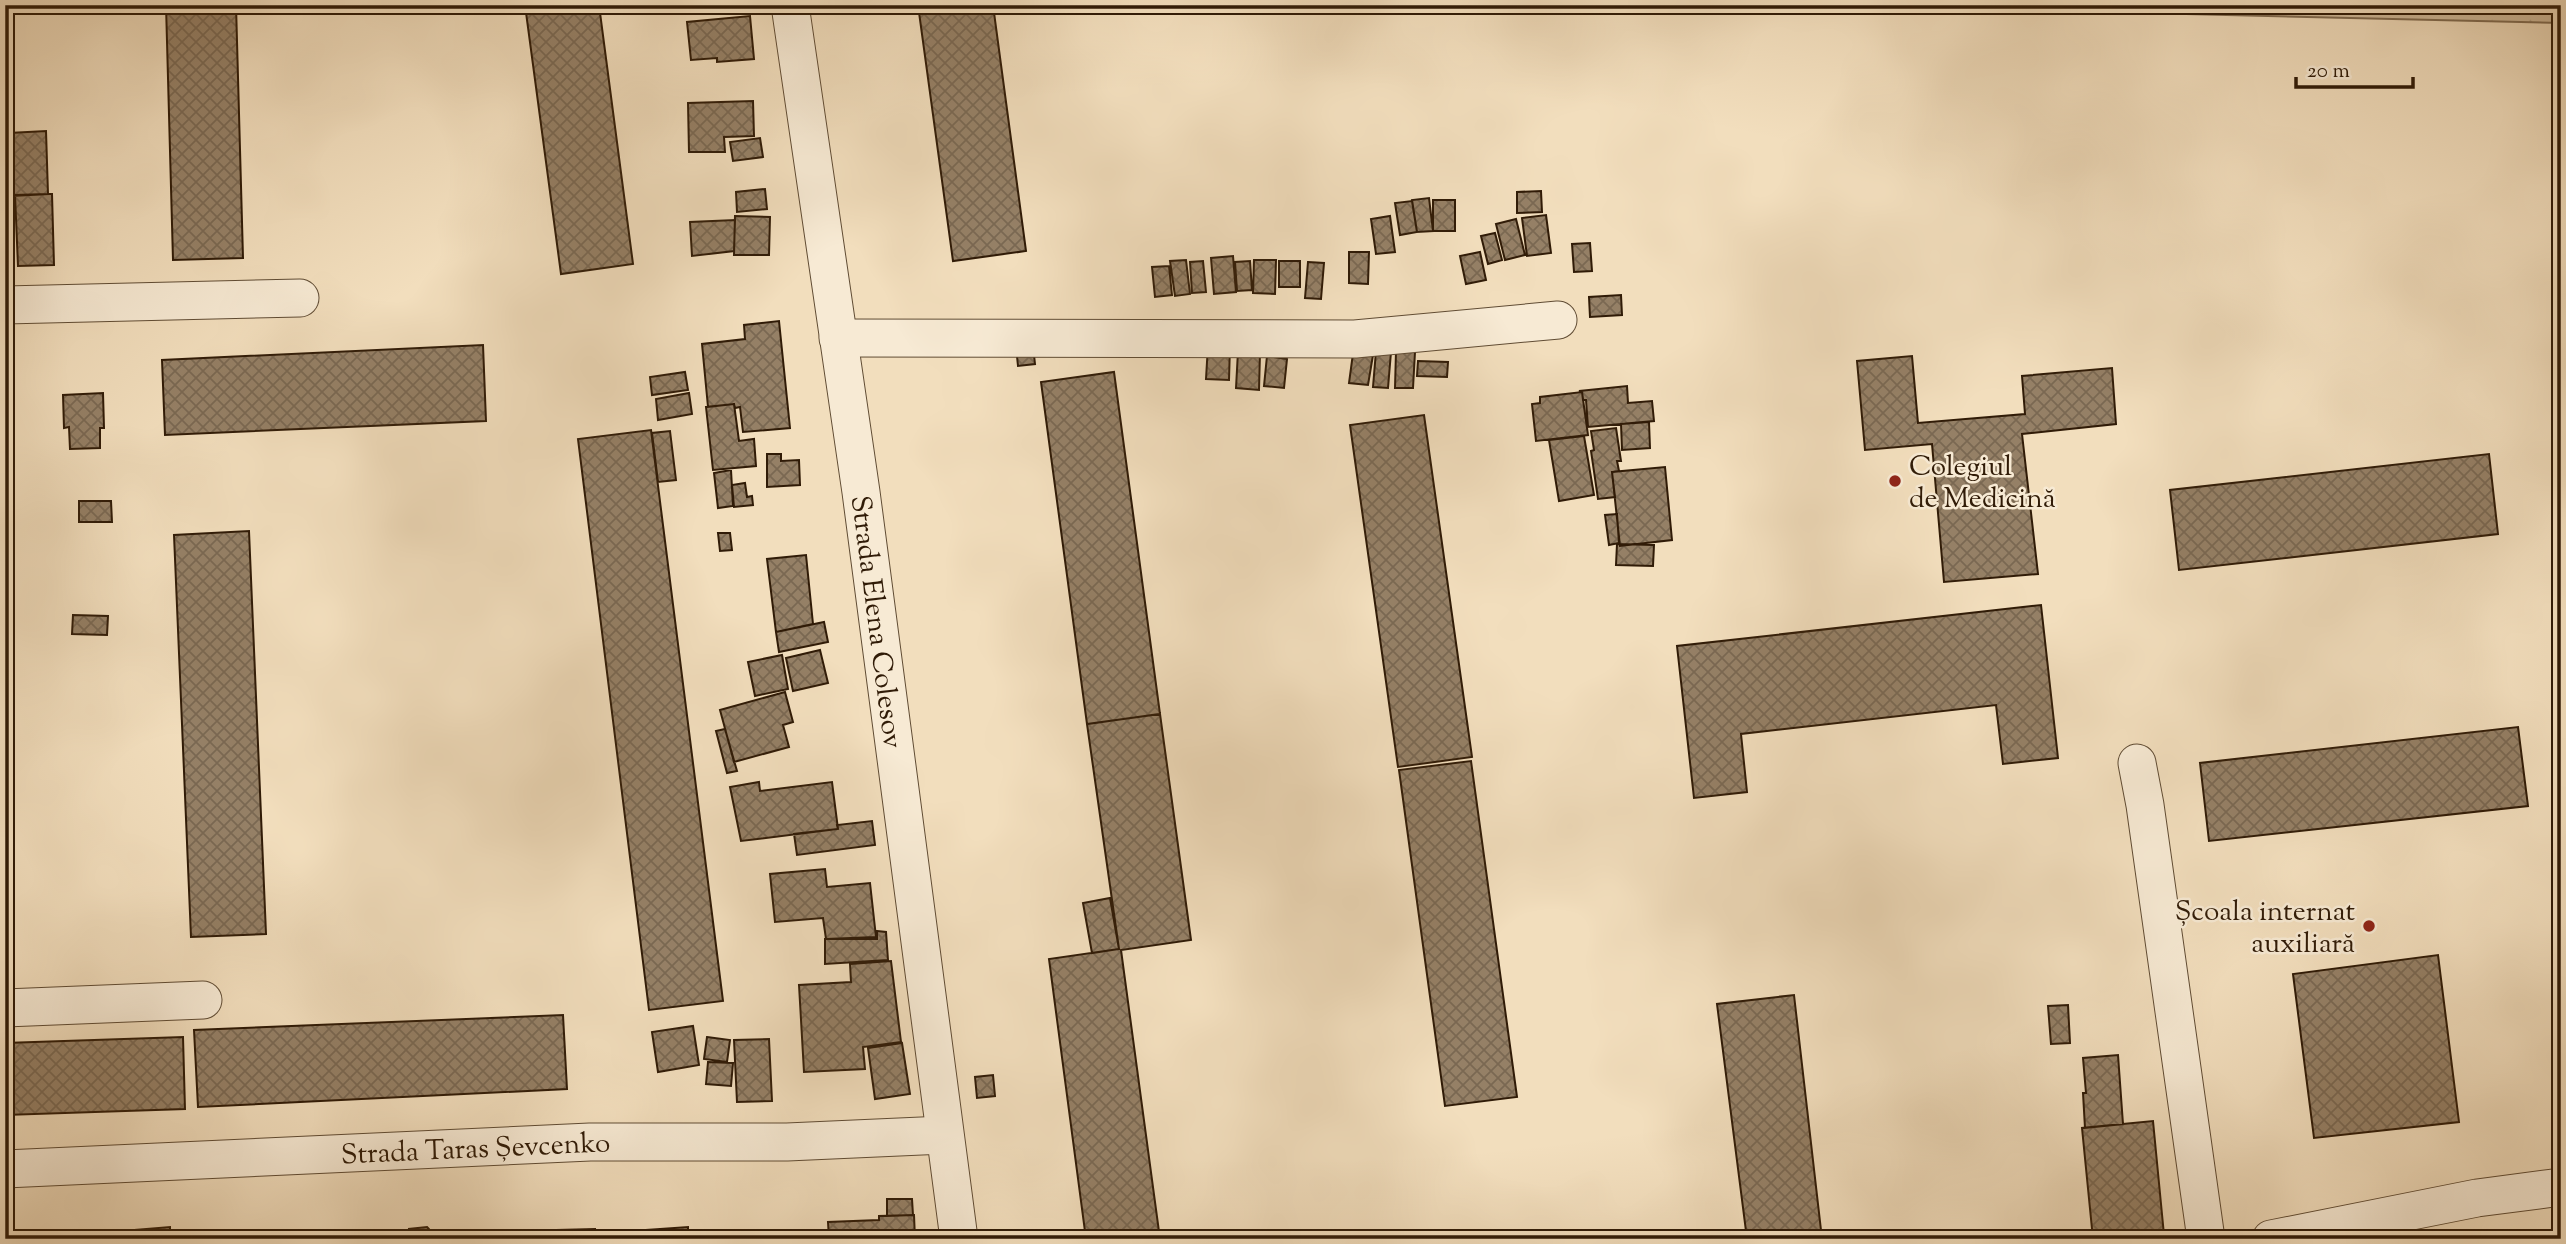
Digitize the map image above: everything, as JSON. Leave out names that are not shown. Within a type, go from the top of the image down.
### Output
[{"type":"street","name":"Strada Elena Colesov","points":[[790,5],[872,574],[959,1239]]},
{"type":"street","points":[[5,305],[300,298]]},
{"type":"street","points":[[838,338],[1355,339],[1558,320]]},
{"type":"street","points":[[2137,763],[2206,1239]]},
{"type":"street","points":[[5,1008],[203,1000]]},
{"type":"street","name":"Strada Taras Șevcenko","points":[[5,1169],[590,1142],[787,1142],[944,1135]]},
{"type":"street","points":[[2271,1239],[2382,1227],[2477,1198],[2561,1187]]},
{"type":"green space","points":[[1813,5],[2561,5],[2561,23]]},
{"type":"building","points":[[166,5],[236,5],[243,258],[173,260]]},
{"type":"building","points":[[525,5],[599,5],[633,264],[561,274]]},
{"type":"building","points":[[918,5],[993,5],[1026,251],[953,261]]},
{"type":"building","points":[[750,16],[754,59],[717,62],[717,58],[691,60],[687,22]]},
{"type":"building","points":[[753,101],[754,136],[724,137],[725,152],[689,152],[688,103]]},
{"type":"building","points":[[46,131],[48,194],[12,196],[9,133]]},
{"type":"building","points":[[760,138],[763,157],[733,161],[730,142]]},
{"type":"building","points":[[765,189],[767,209],[737,212],[736,192]]},
{"type":"building","points":[[1541,191],[1542,212],[1517,213],[1517,192]]},
{"type":"building","points":[[52,194],[54,265],[18,266],[15,195]]},
{"type":"building","points":[[1429,198],[1433,231],[1417,232],[1412,200]]},
{"type":"building","points":[[1433,200],[1455,200],[1455,231],[1433,231]]},
{"type":"building","points":[[1412,201],[1417,232],[1400,235],[1395,203]]},
{"type":"building","points":[[1546,215],[1551,253],[1527,256],[1522,218]]},
{"type":"building","points":[[735,216],[770,217],[769,255],[734,255]]},
{"type":"building","points":[[1390,216],[1395,252],[1376,254],[1371,219]]},
{"type":"building","points":[[1516,219],[1525,255],[1505,260],[1496,224]]},
{"type":"building","points":[[735,220],[734,251],[692,256],[690,222]]},
{"type":"building","points":[[1495,233],[1502,260],[1488,264],[1481,236]]},
{"type":"building","points":[[1590,243],[1592,271],[1574,272],[1572,244]]},
{"type":"building","points":[[1349,252],[1369,252],[1368,284],[1349,283]]},
{"type":"building","points":[[1480,252],[1486,280],[1466,284],[1460,256]]},
{"type":"building","points":[[1233,256],[1236,292],[1214,294],[1211,258]]},
{"type":"building","points":[[1186,260],[1190,294],[1175,296],[1170,261]]},
{"type":"building","points":[[1254,260],[1276,260],[1275,294],[1253,293]]},
{"type":"building","points":[[1203,261],[1206,292],[1192,293],[1190,262]]},
{"type":"building","points":[[1250,261],[1252,290],[1237,291],[1235,262]]},
{"type":"building","points":[[1279,261],[1300,261],[1300,287],[1279,287]]},
{"type":"building","points":[[1308,262],[1324,263],[1321,299],[1305,298]]},
{"type":"building","points":[[1169,266],[1172,295],[1155,297],[1152,267]]},
{"type":"building","points":[[1621,295],[1622,315],[1590,317],[1589,297]]},
{"type":"building","points":[[779,321],[790,428],[743,432],[740,407],[735,408],[734,404],[708,407],[702,344],[745,339],[744,325]]},
{"type":"building","points":[[1015,337],[1032,337],[1035,364],[1018,366]]},
{"type":"building","points":[[483,345],[486,421],[165,435],[162,360]]},
{"type":"building","points":[[1208,345],[1230,346],[1229,380],[1206,379]]},
{"type":"building","points":[[1354,346],[1374,349],[1368,385],[1349,383]]},
{"type":"building","points":[[1238,351],[1260,353],[1259,390],[1236,388]]},
{"type":"building","points":[[1376,351],[1391,352],[1388,388],[1373,387]]},
{"type":"building","points":[[1396,351],[1415,352],[1413,388],[1395,388]]},
{"type":"building","points":[[1267,356],[1287,359],[1284,388],[1264,386]]},
{"type":"building","points":[[1912,356],[1918,423],[2025,414],[2022,376],[2112,368],[2116,424],[2022,434],[2038,574],[1944,582],[1932,444],[1865,450],[1857,361]]},
{"type":"building","points":[[1418,361],[1448,362],[1447,377],[1417,376]]},
{"type":"building","points":[[685,372],[688,390],[652,395],[650,377]]},
{"type":"building","points":[[1114,372],[1160,714],[1087,724],[1041,382]]},
{"type":"building","points":[[1627,386],[1628,403],[1652,401],[1654,421],[1588,427],[1586,400],[1583,400],[1582,392],[1579,391]]},
{"type":"building","points":[[1582,392],[1588,435],[1536,441],[1532,404],[1540,403],[1540,397]]},
{"type":"building","points":[[103,393],[104,428],[100,428],[100,448],[70,449],[69,427],[64,428],[63,395]]},
{"type":"building","points":[[689,393],[692,414],[658,420],[656,399]]},
{"type":"building","points":[[734,404],[739,441],[754,439],[756,466],[713,470],[706,407]]},
{"type":"building","points":[[1424,415],[1472,757],[1398,767],[1350,425]]},
{"type":"building","points":[[1649,422],[1650,448],[1622,450],[1621,424]]},
{"type":"building","points":[[1616,428],[1621,461],[1617,461],[1619,471],[1612,472],[1615,497],[1598,499],[1591,431]]},
{"type":"building","points":[[651,430],[723,1001],[649,1010],[578,439]]},
{"type":"building","points":[[670,431],[676,480],[658,482],[652,433]]},
{"type":"building","points":[[1584,436],[1594,495],[1559,501],[1549,440]]},
{"type":"building","points":[[767,454],[781,454],[781,461],[799,460],[800,485],[767,487]]},
{"type":"building","points":[[2489,454],[2498,534],[2179,570],[2170,490]]},
{"type":"building","points":[[1665,467],[1672,540],[1620,546],[1612,472]]},
{"type":"building","points":[[731,470],[733,506],[718,508],[714,473]]},
{"type":"building","points":[[745,483],[747,497],[752,496],[753,505],[734,507],[732,485]]},
{"type":"building","points":[[79,501],[111,501],[112,522],[79,522]]},
{"type":"building","points":[[1617,514],[1619,543],[1609,545],[1605,515]]},
{"type":"building","points":[[249,531],[266,934],[191,937],[174,535]]},
{"type":"building","points":[[718,533],[730,533],[732,550],[720,551]]},
{"type":"building","points":[[1617,544],[1654,545],[1653,566],[1616,565]]},
{"type":"building","points":[[806,555],[813,624],[776,632],[767,559]]},
{"type":"building","points":[[2041,605],[2058,758],[2003,764],[1996,705],[1741,734],[1747,792],[1694,798],[1677,646]]},
{"type":"building","points":[[73,615],[108,616],[107,635],[72,634]]},
{"type":"building","points":[[824,622],[828,642],[779,652],[776,632]]},
{"type":"building","points":[[820,650],[828,683],[793,691],[786,658]]},
{"type":"building","points":[[782,655],[788,689],[755,696],[748,662]]},
{"type":"building","points":[[785,692],[793,722],[783,725],[789,747],[734,762],[720,710]]},
{"type":"building","points":[[1160,714],[1191,940],[1121,950],[1160,1239],[1086,1239],[1049,959],[1119,949],[1087,724]]},
{"type":"building","points":[[2518,727],[2528,806],[2209,841],[2200,763]]},
{"type":"building","points":[[725,729],[737,771],[727,773],[716,731]]},
{"type":"building","points":[[1471,761],[1517,1097],[1445,1106],[1399,770]]},
{"type":"building","points":[[5,770],[14,963],[5,963]]},
{"type":"building","points":[[759,782],[760,791],[832,782],[838,829],[741,841],[730,787]]},
{"type":"building","points":[[872,821],[875,845],[797,855],[794,834],[838,829],[837,825]]},
{"type":"building","points":[[825,869],[827,887],[870,883],[876,937],[826,939],[823,918],[775,922],[770,874]]},
{"type":"building","points":[[1110,898],[1119,949],[1092,953],[1083,903]]},
{"type":"building","points":[[877,931],[886,932],[888,960],[825,964],[825,939],[877,939]]},
{"type":"building","points":[[2438,955],[2459,1122],[2314,1138],[2293,974]]},
{"type":"building","points":[[891,961],[901,1042],[863,1047],[865,1069],[804,1072],[799,985],[851,982],[850,964]]},
{"type":"building","points":[[1794,995],[1822,1239],[1747,1239],[1717,1004]]},
{"type":"building","points":[[2068,1005],[2070,1043],[2051,1044],[2048,1006]]},
{"type":"building","points":[[563,1015],[567,1089],[198,1107],[194,1030]]},
{"type":"building","points":[[693,1026],[699,1065],[658,1072],[652,1032]]},
{"type":"building","points":[[183,1037],[185,1109],[5,1115],[5,1043]]},
{"type":"building","points":[[707,1037],[730,1040],[727,1062],[704,1059]]},
{"type":"building","points":[[769,1039],[772,1101],[737,1102],[734,1040]]},
{"type":"building","points":[[902,1043],[910,1094],[875,1099],[868,1048]]},
{"type":"building","points":[[2118,1055],[2123,1124],[2085,1128],[2083,1058]]},
{"type":"building","points":[[708,1062],[733,1063],[731,1086],[706,1084]]},
{"type":"building","points":[[993,1075],[995,1096],[977,1098],[975,1077]]},
{"type":"building","points":[[2153,1121],[2164,1235],[2093,1239],[2082,1128]]},
{"type":"building","points":[[887,1199],[912,1199],[913,1215],[887,1216]]},
{"type":"building","points":[[914,1215],[915,1239],[829,1239],[828,1222],[879,1220],[879,1216]]},
{"type":"building","points":[[170,1227],[170,1239],[95,1239],[95,1236],[135,1234],[135,1230]]},
{"type":"building","points":[[427,1227],[437,1238],[478,1236],[478,1239],[410,1239],[409,1229]]},
{"type":"building","points":[[688,1227],[688,1239],[632,1239],[632,1231]]},
{"type":"building","points":[[595,1229],[595,1239],[517,1239],[517,1231]]},
{"type":"place","name":"Colegiul de Medicină","points":[[1895,481]]},
{"type":"place","name":"Şcoala internat auxiliară","points":[[2369,926]]}]
